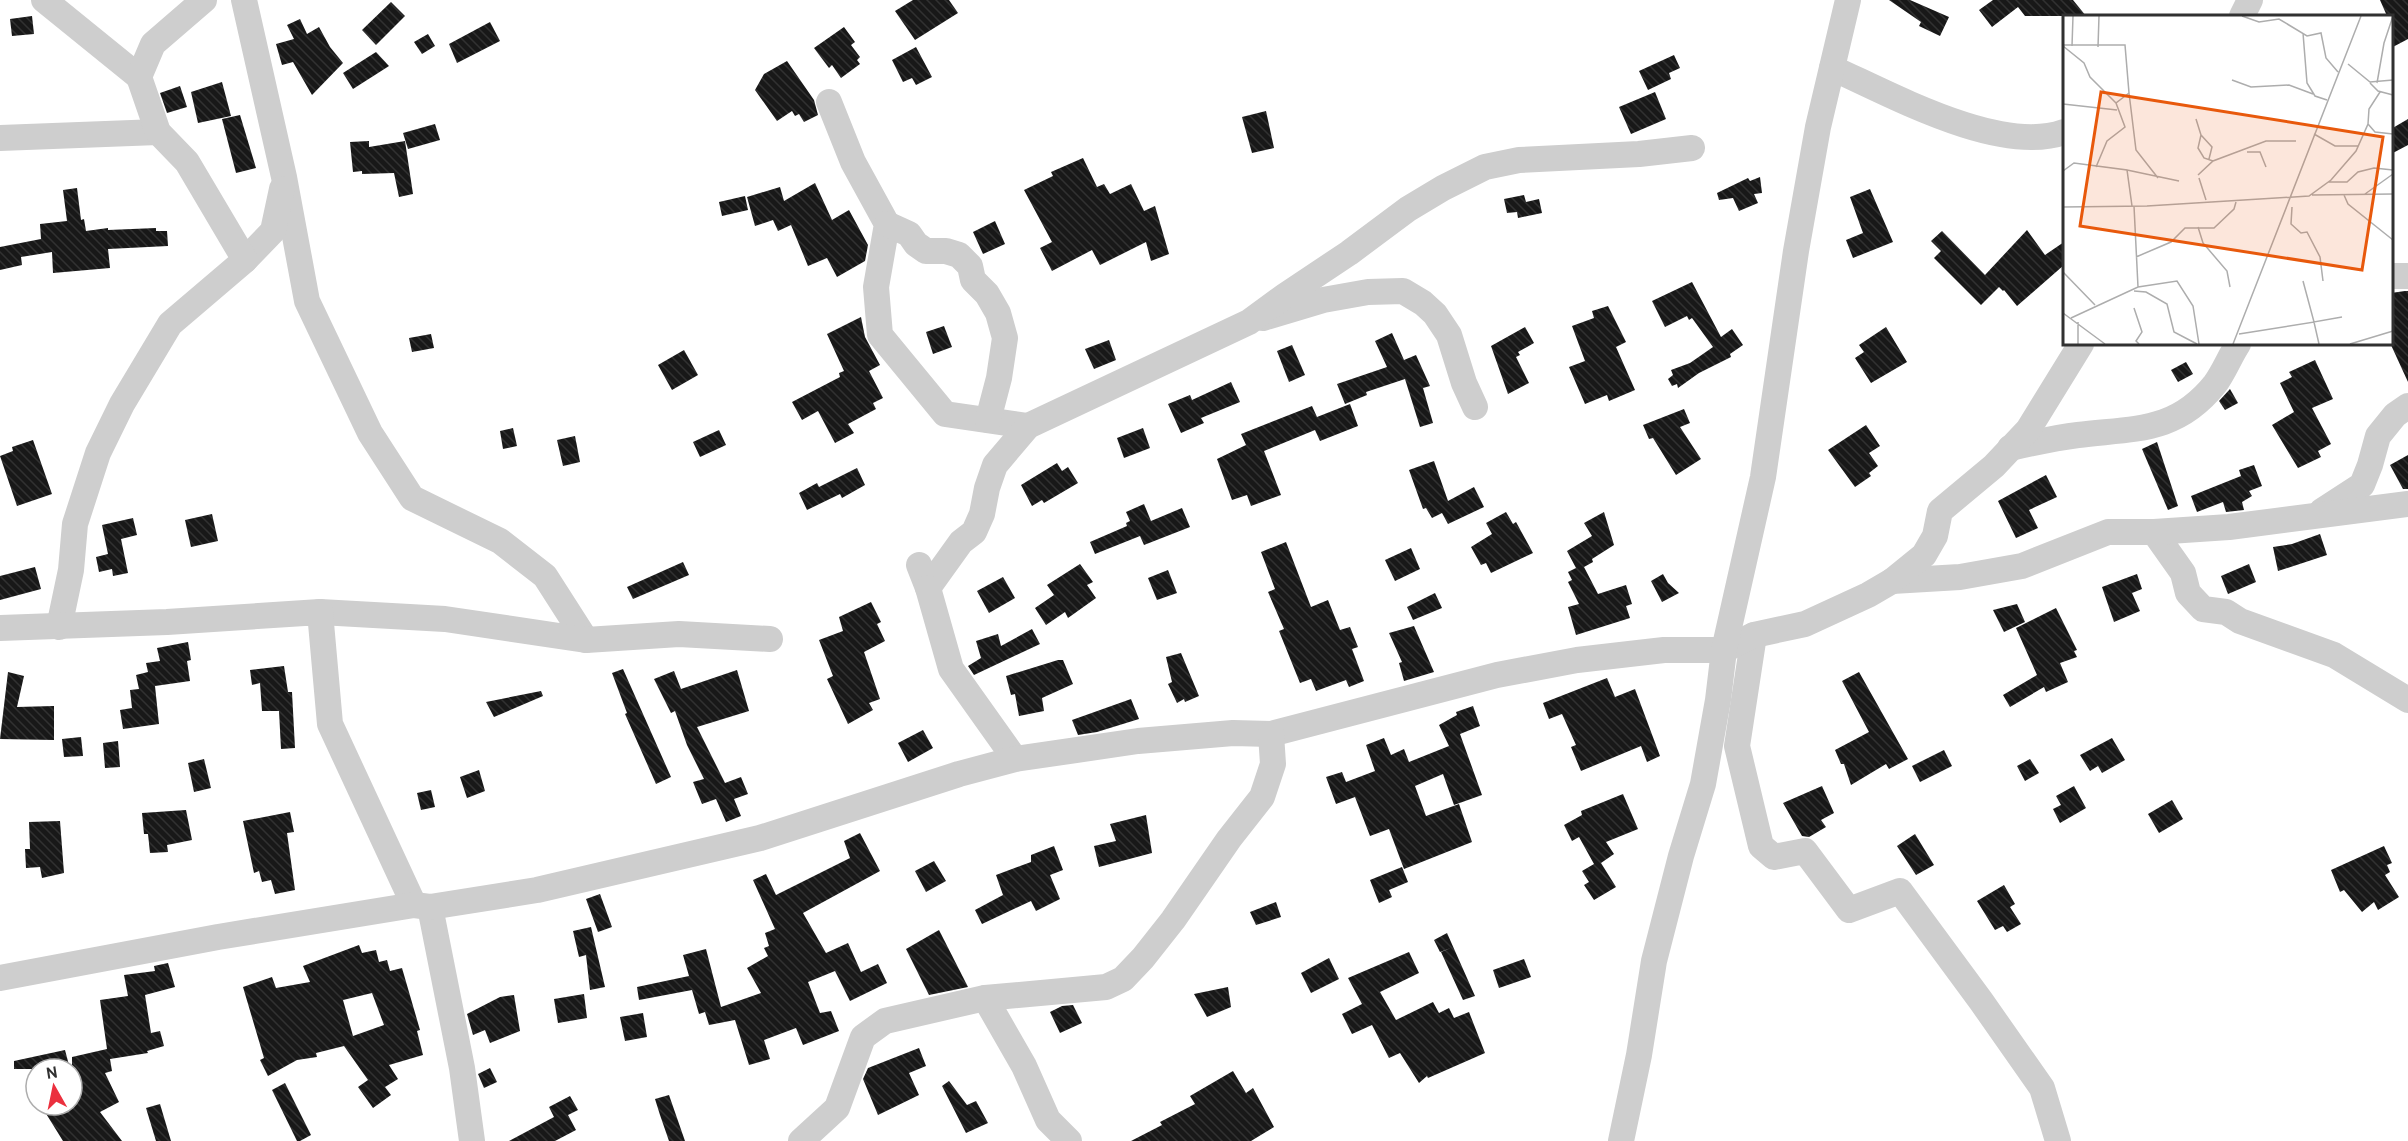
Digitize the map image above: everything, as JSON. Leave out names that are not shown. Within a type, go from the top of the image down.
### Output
[{"type":"street","points":[[44,0],[139,77],[158,132],[187,162],[245,260]]},
{"type":"street","points":[[139,77],[153,44],[204,0]]},
{"type":"street","points":[[244,0],[284,177],[307,301],[370,433],[412,498],[500,541],[545,576],[586,640]]},
{"type":"street","points":[[1621,1141],[1640,1055],[1654,961],[1703,784],[1718,700],[1724,650],[1763,477],[1796,251],[1818,128],[1848,0]]},
{"type":"street","points":[[2242,15],[2250,0]]},
{"type":"street","points":[[1832,68],[1962,124],[2022,138],[2063,132]]},
{"type":"street","points":[[829,102],[853,162],[887,224],[909,234],[916,244],[926,251],[946,251],[959,255],[970,267],[974,280],[987,294],[998,313],[1005,338],[999,378],[988,420]]},
{"type":"street","points":[[0,138],[158,132]]},
{"type":"street","points":[[1249,322],[1408,209],[1485,167],[1519,160],[1639,154],[1692,148]]},
{"type":"street","points":[[59,627],[71,570],[75,524],[98,453],[122,404],[170,324],[245,260],[273,231],[284,177]]},
{"type":"street","points":[[887,224],[876,287],[880,335],[945,414],[1028,426]]},
{"type":"street","points":[[1016,759],[951,669],[924,577],[975,532],[995,465],[1028,426],[1249,322],[1323,300],[1368,292],[1403,291],[1423,303],[1435,314],[1449,335],[1464,383],[1475,407]]},
{"type":"street","points":[[0,978],[218,937],[537,890],[760,838],[937,781],[1016,759],[1138,741],[1233,733],[1271,734],[1497,675],[1566,662],[1664,650],[1724,650],[1754,635],[1805,624],[1868,595],[1892,581],[1924,555],[1935,536],[1940,511],[1994,466],[2028,430],[2080,345]]},
{"type":"street","points":[[2009,448],[2042,441],[2135,430],[2164,424],[2190,409],[2216,383],[2237,345]]},
{"type":"street","points":[[2317,514],[2362,485],[2378,436],[2395,415],[2408,406]]},
{"type":"street","points":[[1892,581],[1960,577],[2022,566],[2108,532],[2154,532],[2229,527],[2408,504]]},
{"type":"street","points":[[2154,532],[2183,573],[2188,593],[2203,609],[2226,612],[2240,621],[2334,655],[2408,700]]},
{"type":"street","points":[[320,612],[330,724],[422,906],[462,1068],[472,1141]]},
{"type":"street","points":[[0,628],[59,627],[320,612],[445,619],[586,640],[679,634],[770,639]]},
{"type":"street","points":[[1754,635],[1737,746],[1761,846],[1774,857],[1805,851],[1850,910],[1900,891],[2042,1088],[2058,1141]]},
{"type":"street","points":[[801,1141],[837,1108],[863,1036],[885,1021],[985,998],[1106,987],[1123,979],[1173,920],[1229,839],[1262,797],[1273,764],[1271,734]]},
{"type":"street","points":[[985,998],[1024,1066],[1048,1120],[1069,1141]]},
{"type":"building","points":[[913,0],[949,0],[958,13],[915,40],[895,11]]},
{"type":"building","points":[[1889,0],[1910,0],[1949,17],[1940,36],[1919,26],[1921,22]]},
{"type":"building","points":[[1993,0],[2073,0],[2085,15],[2025,16],[2018,7],[1992,27],[1979,10]]},
{"type":"building","points":[[2380,0],[2408,0],[2408,39],[2393,47],[2393,15],[2387,15]]},
{"type":"building","points":[[391,2],[405,16],[376,45],[362,30]]},
{"type":"building","points":[[32,16],[34,34],[12,36],[10,19]]},
{"type":"building","points":[[300,19],[307,34],[319,27],[330,47],[343,63],[312,95],[293,62],[282,65],[276,44],[294,39],[287,25]]},
{"type":"building","points":[[490,22],[500,41],[457,63],[449,44]]},
{"type":"building","points":[[844,27],[855,42],[851,45],[860,57],[857,60],[860,64],[841,78],[832,65],[829,68],[814,48]]},
{"type":"building","points":[[428,34],[435,46],[422,54],[414,42]]},
{"type":"building","points":[[916,47],[932,77],[916,85],[912,78],[903,82],[892,60]]},
{"type":"building","points":[[376,52],[389,66],[353,89],[343,73]]},
{"type":"building","points":[[1674,55],[1680,68],[1669,73],[1671,79],[1648,90],[1639,71]]},
{"type":"building","points":[[787,61],[814,100],[818,115],[804,122],[799,114],[795,116],[792,111],[777,121],[755,90],[764,74]]},
{"type":"building","points":[[222,82],[231,116],[198,123],[191,92]]},
{"type":"building","points":[[180,86],[187,107],[167,113],[160,93]]},
{"type":"building","points":[[1655,92],[1666,119],[1631,134],[1619,107]]},
{"type":"building","points":[[1266,111],[1274,148],[1252,153],[1242,117]]},
{"type":"building","points":[[240,115],[256,168],[236,173],[222,119]]},
{"type":"building","points":[[2408,119],[2408,145],[2393,153],[2393,128]]},
{"type":"building","points":[[435,124],[440,140],[408,149],[403,133]]},
{"type":"building","points":[[369,141],[369,147],[405,141],[413,194],[399,197],[394,173],[353,172],[350,142]]},
{"type":"building","points":[[1083,158],[1097,187],[1104,184],[1110,194],[1131,184],[1144,211],[1155,206],[1169,254],[1151,261],[1146,242],[1100,265],[1092,250],[1052,271],[1040,248],[1052,242],[1024,190],[1053,176],[1051,172]]},
{"type":"building","points":[[1760,177],[1762,193],[1754,194],[1758,203],[1739,211],[1733,198],[1719,200],[1717,193],[1748,178],[1750,181]]},
{"type":"building","points":[[815,183],[832,220],[849,210],[868,245],[865,261],[837,277],[827,258],[808,266],[791,225],[778,231],[773,220],[755,226],[747,197],[780,187],[784,201]]},
{"type":"building","points":[[77,188],[81,220],[84,219],[86,231],[108,228],[108,230],[156,228],[156,231],[167,231],[168,246],[108,249],[110,268],[53,273],[52,252],[21,257],[22,265],[0,270],[0,247],[41,239],[40,224],[67,221],[63,190]]},
{"type":"building","points":[[1870,189],[1893,242],[1853,258],[1846,240],[1863,233],[1850,197]]},
{"type":"building","points":[[1524,195],[1526,202],[1539,199],[1542,213],[1518,218],[1517,212],[1507,213],[1504,199]]},
{"type":"building","points":[[745,196],[748,210],[722,216],[719,202]]},
{"type":"building","points":[[995,221],[1005,244],[983,254],[973,232]]},
{"type":"building","points":[[2027,230],[2045,255],[2063,243],[2063,266],[2017,306],[1999,287],[1981,305],[1934,258],[1941,251],[1931,241],[1942,231],[1985,275]]},
{"type":"building","points":[[1692,282],[1721,337],[1732,329],[1743,345],[1730,354],[1731,357],[1699,373],[1678,388],[1677,384],[1672,386],[1668,379],[1673,375],[1671,370],[1690,363],[1713,347],[1692,318],[1689,320],[1687,316],[1665,327],[1652,301]]},
{"type":"building","points":[[2408,291],[2408,382],[2391,345],[2393,345],[2393,293]]},
{"type":"building","points":[[1608,306],[1626,342],[1616,347],[1635,390],[1609,401],[1607,395],[1585,404],[1569,367],[1585,361],[1572,326],[1594,318],[1592,311]]},
{"type":"building","points":[[861,317],[865,337],[880,365],[869,371],[883,398],[873,403],[876,409],[848,424],[854,433],[835,443],[818,411],[802,420],[792,402],[840,377],[839,373],[844,371],[827,334]]},
{"type":"building","points":[[944,326],[952,347],[933,354],[926,332]]},
{"type":"building","points":[[1525,327],[1534,343],[1518,352],[1520,355],[1516,357],[1529,383],[1508,394],[1491,346]]},
{"type":"building","points":[[1886,327],[1907,362],[1871,383],[1855,358],[1864,352],[1859,345]]},
{"type":"building","points":[[1392,333],[1404,360],[1416,355],[1430,386],[1423,388],[1433,423],[1420,427],[1405,379],[1366,392],[1367,395],[1345,404],[1337,384],[1387,367],[1375,341]]},
{"type":"building","points":[[431,334],[434,348],[412,352],[409,338]]},
{"type":"building","points":[[1109,340],[1116,360],[1094,369],[1085,349]]},
{"type":"building","points":[[1292,345],[1305,375],[1289,382],[1277,351]]},
{"type":"building","points":[[684,350],[698,375],[672,390],[658,365]]},
{"type":"building","points":[[2315,360],[2333,399],[2312,408],[2331,444],[2318,451],[2321,457],[2298,468],[2272,425],[2294,412],[2280,383],[2292,377],[2289,372]]},
{"type":"building","points":[[2186,362],[2193,374],[2178,382],[2171,370]]},
{"type":"building","points":[[1231,382],[1240,402],[1201,418],[1204,423],[1181,433],[1168,404],[1190,395],[1192,400]]},
{"type":"building","points":[[2230,389],[2238,403],[2225,410],[2219,401]]},
{"type":"building","points":[[1350,404],[1358,426],[1320,441],[1315,430],[1264,451],[1281,495],[1251,506],[1247,495],[1232,500],[1217,459],[1246,445],[1241,434],[1312,406],[1317,417]]},
{"type":"building","points":[[1684,409],[1690,423],[1680,427],[1701,459],[1676,475],[1653,438],[1649,439],[1643,425]]},
{"type":"building","points":[[1866,425],[1880,446],[1869,453],[1878,466],[1869,473],[1871,476],[1855,487],[1828,450]]},
{"type":"building","points":[[513,428],[517,446],[503,449],[500,431]]},
{"type":"building","points":[[1143,428],[1150,448],[1124,458],[1117,438]]},
{"type":"building","points":[[719,430],[726,445],[700,457],[693,442]]},
{"type":"building","points":[[575,436],[580,462],[563,466],[557,440]]},
{"type":"building","points":[[33,440],[52,494],[17,506],[0,456],[13,451],[12,447]]},
{"type":"building","points":[[2157,442],[2178,506],[2168,510],[2142,449]]},
{"type":"building","points":[[2408,455],[2408,489],[2403,489],[2390,465]]},
{"type":"building","points":[[1434,461],[1448,501],[1474,487],[1484,507],[1448,524],[1442,513],[1432,518],[1426,508],[1423,509],[1409,470]]},
{"type":"building","points":[[1057,463],[1062,471],[1068,467],[1078,483],[1044,503],[1042,500],[1032,506],[1021,485]]},
{"type":"building","points":[[2254,465],[2262,486],[2249,491],[2252,496],[2242,502],[2244,510],[2226,512],[2223,502],[2197,512],[2191,496],[2241,476],[2239,470]]},
{"type":"building","points":[[857,468],[865,485],[842,498],[840,494],[807,510],[799,493],[817,483],[819,487]]},
{"type":"building","points":[[2046,475],[2057,497],[2029,510],[2038,528],[2016,538],[1998,501]]},
{"type":"building","points":[[1144,504],[1151,521],[1182,508],[1190,527],[1144,545],[1140,536],[1095,554],[1090,542],[1127,526],[1126,523],[1130,521],[1126,512]]},
{"type":"building","points":[[1506,512],[1513,524],[1516,522],[1533,553],[1491,573],[1486,563],[1481,565],[1471,547],[1492,534],[1486,523]]},
{"type":"building","points":[[1604,512],[1614,545],[1584,567],[1598,594],[1626,585],[1632,604],[1626,606],[1630,618],[1576,635],[1568,607],[1579,604],[1568,582],[1572,580],[1568,572],[1576,568],[1567,551],[1592,536],[1584,523]]},
{"type":"building","points":[[212,514],[218,541],[191,547],[185,520]]},
{"type":"building","points":[[133,518],[137,535],[121,539],[128,573],[113,576],[112,569],[99,572],[96,557],[108,554],[102,525]]},
{"type":"building","points":[[2320,534],[2327,555],[2278,571],[2273,547],[2292,544]]},
{"type":"building","points":[[1286,542],[1311,607],[1328,600],[1340,630],[1350,627],[1358,647],[1352,649],[1364,681],[1349,687],[1346,680],[1316,691],[1311,679],[1300,683],[1279,631],[1284,629],[1268,592],[1275,589],[1261,552]]},
{"type":"building","points":[[1411,548],[1420,569],[1395,581],[1385,560]]},
{"type":"building","points":[[683,562],[689,575],[633,599],[627,587]]},
{"type":"building","points":[[1080,564],[1093,582],[1087,585],[1096,598],[1068,618],[1065,612],[1046,625],[1035,608],[1054,595],[1047,585]]},
{"type":"building","points":[[2249,564],[2256,582],[2228,594],[2221,576]]},
{"type":"building","points":[[35,567],[41,589],[0,600],[0,576]]},
{"type":"building","points":[[1168,570],[1177,593],[1157,600],[1148,578]]},
{"type":"building","points":[[1663,574],[1668,583],[1679,593],[1662,602],[1651,581]]},
{"type":"building","points":[[2137,574],[2142,589],[2132,593],[2140,611],[2114,622],[2102,587]]},
{"type":"building","points":[[1003,577],[1015,598],[989,613],[977,591]]},
{"type":"building","points":[[1435,593],[1442,608],[1413,620],[1407,607]]},
{"type":"building","points":[[871,602],[881,622],[877,624],[885,641],[864,652],[880,699],[869,703],[873,710],[848,724],[827,679],[833,676],[819,640],[843,631],[839,617]]},
{"type":"building","points":[[2017,604],[2025,622],[2004,632],[1993,610]]},
{"type":"building","points":[[2056,608],[2077,650],[2074,651],[2077,657],[2060,663],[2068,682],[2046,692],[2044,687],[2010,707],[2003,695],[2037,675],[2016,628]]},
{"type":"building","points":[[1414,626],[1434,672],[1404,681],[1399,663],[1402,662],[1389,633]]},
{"type":"building","points":[[1032,629],[1040,644],[974,675],[968,666],[981,658],[976,641],[998,634],[1001,646]]},
{"type":"building","points":[[188,642],[191,660],[187,661],[190,681],[155,686],[159,724],[123,729],[120,710],[132,708],[130,690],[139,689],[136,675],[148,672],[146,663],[160,661],[157,648]]},
{"type":"building","points":[[1181,653],[1199,696],[1177,703],[1168,684],[1172,682],[1166,657]]},
{"type":"building","points":[[1063,660],[1073,684],[1042,698],[1044,711],[1019,716],[1015,694],[1011,695],[1006,676]]},
{"type":"building","points":[[284,666],[288,692],[292,692],[295,748],[281,749],[279,711],[262,711],[260,683],[252,685],[250,670]]},
{"type":"building","points":[[623,669],[671,777],[656,784],[625,714],[627,713],[612,673]]},
{"type":"building","points":[[737,670],[749,711],[697,727],[725,783],[741,777],[748,794],[734,799],[741,816],[726,822],[716,799],[702,804],[693,782],[704,779],[687,745],[675,711],[671,713],[654,679],[674,671],[681,689]]},
{"type":"building","points":[[8,672],[24,676],[17,707],[54,706],[54,740],[0,739]]},
{"type":"building","points":[[1859,672],[1908,759],[1889,769],[1886,764],[1851,785],[1844,764],[1841,764],[1835,750],[1869,732],[1842,681]]},
{"type":"building","points":[[1607,678],[1615,697],[1635,689],[1660,756],[1647,762],[1641,746],[1581,771],[1571,747],[1576,745],[1562,714],[1549,719],[1543,703]]},
{"type":"building","points":[[541,691],[543,696],[494,717],[486,702]]},
{"type":"building","points":[[1131,699],[1139,719],[1097,732],[1078,735],[1072,720]]},
{"type":"building","points":[[1473,706],[1480,726],[1460,734],[1482,795],[1454,805],[1443,774],[1415,786],[1426,816],[1459,804],[1472,842],[1404,869],[1389,829],[1370,836],[1355,797],[1336,804],[1326,777],[1342,772],[1346,782],[1375,771],[1366,745],[1384,738],[1391,755],[1404,749],[1409,762],[1449,746],[1439,725],[1457,715],[1456,712]]},
{"type":"building","points":[[923,730],[933,748],[908,762],[898,743]]},
{"type":"building","points":[[81,737],[83,756],[64,757],[62,739]]},
{"type":"building","points":[[2112,738],[2125,760],[2102,773],[2098,766],[2090,771],[2080,755]]},
{"type":"building","points":[[118,741],[120,767],[105,768],[103,743]]},
{"type":"building","points":[[1944,750],[1952,766],[1920,782],[1912,766]]},
{"type":"building","points":[[204,759],[211,788],[194,792],[188,763]]},
{"type":"building","points":[[2030,759],[2039,773],[2025,781],[2017,766]]},
{"type":"building","points":[[479,770],[485,791],[467,798],[460,777]]},
{"type":"building","points":[[1822,786],[1834,813],[1821,820],[1826,827],[1809,837],[1802,836],[1783,803]]},
{"type":"building","points":[[2074,786],[2086,808],[2060,823],[2053,809],[2061,805],[2056,796]]},
{"type":"building","points":[[431,790],[435,807],[421,810],[417,793]]},
{"type":"building","points":[[1623,794],[1638,829],[1606,842],[1614,854],[1601,863],[1616,887],[1594,900],[1584,885],[1589,882],[1582,871],[1594,864],[1579,837],[1572,841],[1564,825],[1582,815],[1581,811]]},
{"type":"building","points":[[2172,800],[2183,819],[2159,833],[2148,814]]},
{"type":"building","points":[[186,810],[192,840],[167,845],[168,852],[150,853],[148,834],[144,834],[142,813]]},
{"type":"building","points":[[290,812],[294,832],[287,833],[295,890],[275,894],[271,880],[262,882],[259,871],[254,873],[243,821]]},
{"type":"building","points":[[1146,815],[1152,853],[1099,867],[1094,846],[1116,841],[1110,824]]},
{"type":"building","points":[[60,821],[64,873],[42,878],[40,867],[26,868],[25,849],[30,849],[29,822]]},
{"type":"building","points":[[860,833],[880,871],[803,913],[826,953],[848,943],[861,972],[878,964],[887,983],[850,1001],[835,971],[808,982],[820,1013],[831,1011],[839,1031],[803,1045],[796,1028],[764,1040],[770,1059],[749,1065],[735,1020],[709,1025],[705,1012],[699,1014],[692,990],[639,1000],[637,987],[689,976],[683,955],[706,949],[721,1007],[761,993],[747,968],[768,956],[764,948],[769,946],[765,933],[775,929],[753,880],[766,874],[776,895],[850,858],[844,841]]},
{"type":"building","points":[[1915,834],[1934,865],[1916,875],[1897,846]]},
{"type":"building","points":[[1054,846],[1063,870],[1050,875],[1060,899],[1036,911],[1031,901],[982,924],[975,910],[1003,895],[996,875],[1031,862],[1031,855]]},
{"type":"building","points":[[2384,846],[2392,863],[2387,865],[2390,872],[2385,875],[2399,897],[2378,910],[2374,902],[2362,912],[2344,890],[2340,892],[2331,870]]},
{"type":"building","points":[[934,861],[946,881],[926,892],[915,871]]},
{"type":"building","points":[[1402,867],[1408,882],[1389,890],[1392,897],[1379,903],[1370,880]]},
{"type":"building","points":[[2004,885],[2015,904],[2010,907],[2021,924],[2007,932],[2003,926],[1995,930],[1977,901]]},
{"type":"building","points":[[600,894],[612,927],[598,932],[586,899]]},
{"type":"building","points":[[1276,902],[1281,917],[1256,925],[1250,912]]},
{"type":"building","points":[[591,927],[605,987],[590,990],[586,955],[579,957],[573,931]]},
{"type":"building","points":[[939,930],[968,987],[929,995],[906,949]]},
{"type":"building","points":[[1447,933],[1475,996],[1463,1000],[1441,952],[1451,948],[1440,952],[1434,940]]},
{"type":"building","points":[[359,945],[362,953],[376,950],[379,962],[387,960],[390,971],[402,968],[420,1030],[417,1031],[423,1055],[389,1065],[398,1079],[385,1087],[391,1095],[373,1108],[358,1087],[368,1080],[344,1046],[316,1053],[317,1057],[297,1060],[268,1076],[260,1060],[264,1058],[243,987],[272,977],[276,988],[310,982],[303,966]],"holes":[[[372,993],[384,1025],[353,1036],[343,1000]]]},
{"type":"building","points":[[1409,952],[1419,973],[1380,992],[1396,1020],[1433,1002],[1439,1013],[1449,1008],[1454,1018],[1469,1012],[1485,1053],[1428,1078],[1427,1076],[1419,1083],[1400,1053],[1389,1058],[1372,1025],[1352,1034],[1342,1014],[1362,1004],[1348,978]]},
{"type":"building","points":[[1329,958],[1339,979],[1311,993],[1301,973]]},
{"type":"building","points":[[1524,959],[1531,977],[1499,988],[1493,970]]},
{"type":"building","points":[[168,963],[175,987],[145,995],[151,1033],[160,1031],[164,1046],[147,1051],[148,1053],[110,1059],[112,1071],[105,1073],[119,1102],[100,1112],[122,1141],[63,1141],[48,1117],[84,1117],[84,1057],[72,1057],[107,1049],[100,1000],[128,996],[124,975],[155,971],[154,966]]},
{"type":"building","points":[[1228,987],[1231,1007],[1207,1017],[1194,994]]},
{"type":"building","points":[[584,994],[587,1018],[558,1023],[554,999]]},
{"type":"building","points":[[514,995],[520,1031],[490,1043],[485,1030],[473,1035],[467,1014],[500,997]]},
{"type":"building","points":[[1073,1005],[1082,1023],[1060,1033],[1050,1012],[1062,1006]]},
{"type":"building","points":[[643,1013],[647,1037],[625,1041],[620,1017]]},
{"type":"building","points":[[919,1048],[926,1066],[909,1073],[919,1095],[878,1115],[863,1079],[868,1068]]},
{"type":"building","points":[[65,1050],[67,1057],[33,1057]]},
{"type":"building","points":[[24,1059],[24,1069],[14,1069],[14,1061]]},
{"type":"building","points":[[490,1068],[497,1082],[484,1088],[478,1074]]},
{"type":"building","points":[[1233,1071],[1246,1093],[1253,1088],[1274,1127],[1251,1141],[1131,1141],[1162,1125],[1160,1122],[1195,1104],[1190,1096]]},
{"type":"building","points":[[949,1081],[967,1105],[976,1101],[988,1123],[966,1133],[942,1086]]},
{"type":"building","points":[[285,1083],[311,1135],[300,1141],[297,1141],[272,1090]]},
{"type":"building","points":[[669,1095],[685,1141],[669,1141],[655,1099]]},
{"type":"building","points":[[570,1096],[578,1110],[568,1115],[576,1130],[555,1141],[509,1141],[554,1117],[549,1107]]},
{"type":"building","points":[[160,1104],[171,1141],[156,1141],[146,1108]]}]
